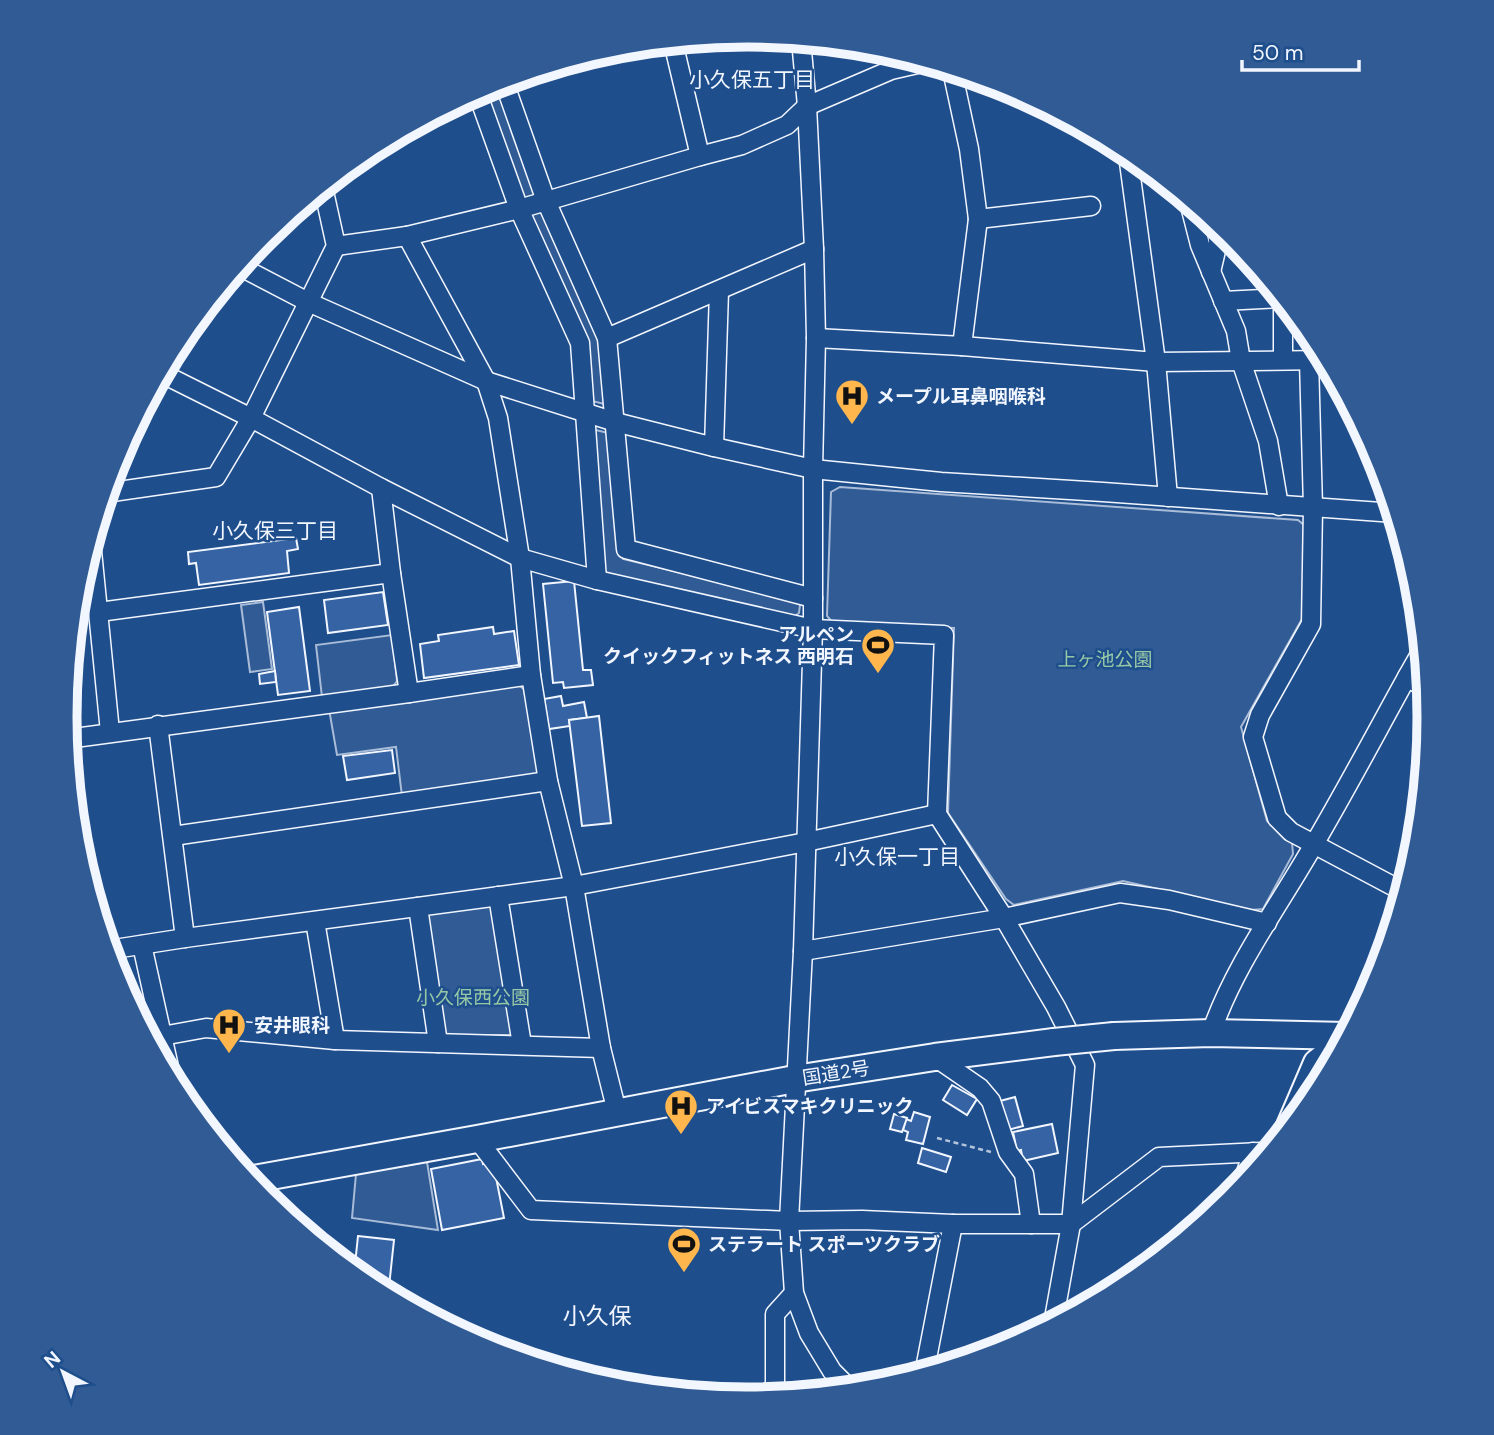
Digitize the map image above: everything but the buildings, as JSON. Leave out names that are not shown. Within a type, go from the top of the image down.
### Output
[{"type":"highway","name":"国道2号","points":[[261,1178],[795,1079],[935,1057],[1114,1036],[1211,1033],[1336,1037]]},
{"type":"highway","points":[[1309,1083],[1317,1063],[1324,1057]]},
{"type":"street","points":[[802,50],[814,249],[816,338],[813,629],[803,951],[789,1221],[794,1293],[808,1333],[832,1371],[842,1381]]},
{"type":"street","points":[[675,52],[700,156]]},
{"type":"street","points":[[336,246],[407,236],[519,209],[742,145],[788,125],[807,106],[891,70],[906,67]]},
{"type":"street","points":[[955,81],[969,149],[978,219],[962,346]]},
{"type":"street","points":[[508,92],[547,201],[607,338],[626,549],[813,598]]},
{"type":"street","points":[[481,103],[519,209],[580,343],[597,580]]},
{"type":"street","points":[[1130,168],[1156,362],[1168,497]]},
{"type":"street","points":[[116,491],[216,477],[251,418],[336,246],[325,197]]},
{"type":"street","points":[[978,219],[1091,206]]},
{"type":"street","points":[[1193,218],[1200,245],[1236,331],[1241,361],[1268,441],[1279,506]]},
{"type":"street","points":[[407,236],[486,381],[498,418],[520,558],[531,675],[548,781],[574,886],[601,1048],[617,1112]]},
{"type":"street","points":[[1211,272],[1218,241]]},
{"type":"street","points":[[607,338],[814,249]]},
{"type":"street","points":[[248,271],[308,302],[486,381],[615,422],[813,469],[941,482],[1385,512]]},
{"type":"street","points":[[714,447],[719,291]]},
{"type":"street","points":[[1223,301],[1271,299]]},
{"type":"street","points":[[1282,314],[1283,360]]},
{"type":"street","points":[[816,338],[962,346],[1156,362],[1313,360]]},
{"type":"street","points":[[1318,367],[1311,624],[1260,715],[1253,737],[1277,818],[1291,832],[1395,887]]},
{"type":"street","points":[[170,377],[520,558],[597,580],[813,629],[944,635],[937,814],[1004,918],[1056,1007],[1085,1065],[1071,1224],[1055,1313]]},
{"type":"street","points":[[381,488],[409,693]]},
{"type":"street","points":[[94,569],[110,732]]},
{"type":"street","points":[[99,612],[391,573]]},
{"type":"street","points":[[1211,1033],[1221,1004],[1314,845],[1415,663]]},
{"type":"street","points":[[77,737],[531,675]]},
{"type":"street","points":[[1407,677],[1416,683]]},
{"type":"street","points":[[159,725],[185,938]]},
{"type":"street","points":[[173,836],[548,781]]},
{"type":"street","points":[[118,949],[574,886],[937,814]]},
{"type":"street","points":[[803,951],[1004,918],[1120,893],[1169,900],[1267,923]]},
{"type":"street","points":[[498,896],[522,1045]]},
{"type":"street","points":[[418,907],[438,1042]]},
{"type":"street","points":[[315,921],[335,1040]]},
{"type":"street","points":[[142,945],[165,1049]]},
{"type":"street","points":[[162,1037],[206,1028],[335,1040],[601,1048]]},
{"type":"street","points":[[935,1057],[980,1088],[991,1101],[1008,1152],[1024,1174],[1031,1224]]},
{"type":"street","points":[[477,1139],[531,1210],[789,1221],[862,1220],[953,1224],[1071,1224],[1158,1157],[1256,1153]]},
{"type":"street","points":[[926,1363],[953,1224]]},
{"type":"street","points":[[775,1387],[775,1314],[794,1293]]},
{"type":"path","points":[[937,1138],[1012,1158]]},
{"type":"shaded area","points":[[502,94],[539,199],[521,204],[485,101]]},
{"type":"shaded area","points":[[543,207],[602,336],[608,405],[588,400],[583,342],[526,213]]},
{"type":"shaded area","points":[[592,429],[612,434],[623,559],[792,599],[800,605],[799,613],[791,619],[602,572]]},
{"type":"shaded area","name":"上ヶ池公園","points":[[840,487],[1298,520],[1304,525],[1302,619],[1241,727],[1267,821],[1292,842],[1293,854],[1263,909],[1251,910],[1123,881],[1014,905],[1006,899],[948,813],[954,628],[833,623],[827,616],[831,492]]},
{"type":"shaded area","points":[[263,602],[272,669],[250,672],[241,605]]},
{"type":"shaded area","points":[[392,635],[397,681],[392,688],[322,697],[316,645]]},
{"type":"shaded area","points":[[518,685],[524,689],[540,777],[402,796],[396,747],[337,755],[329,709]]},
{"type":"shaded area","name":"小久保西公園","points":[[491,904],[512,1035],[442,1035],[427,913]]},
{"type":"shaded area","points":[[427,1162],[438,1230],[352,1218],[356,1174]]},
{"type":"place","name":"メープル耳鼻咽喉科","points":[[852,426]]},
{"type":"place","name":"アルペン クイックフィットネス 西明石","points":[[878,675]]},
{"type":"place","name":"安井眼科","points":[[229,1055]]},
{"type":"place","name":"アイビスマキクリニック","points":[[681,1136]]},
{"type":"place","name":"ステラート スポーツクラブ","points":[[684,1274]]},
{"type":"district","name":"小久保五丁目","points":[[752,80]]},
{"type":"district","name":"小久保三丁目","points":[[275,531]]},
{"type":"district","name":"小久保一丁目","points":[[897,857]]},
{"type":"district","name":"小久保","points":[[597,1316]]}]
